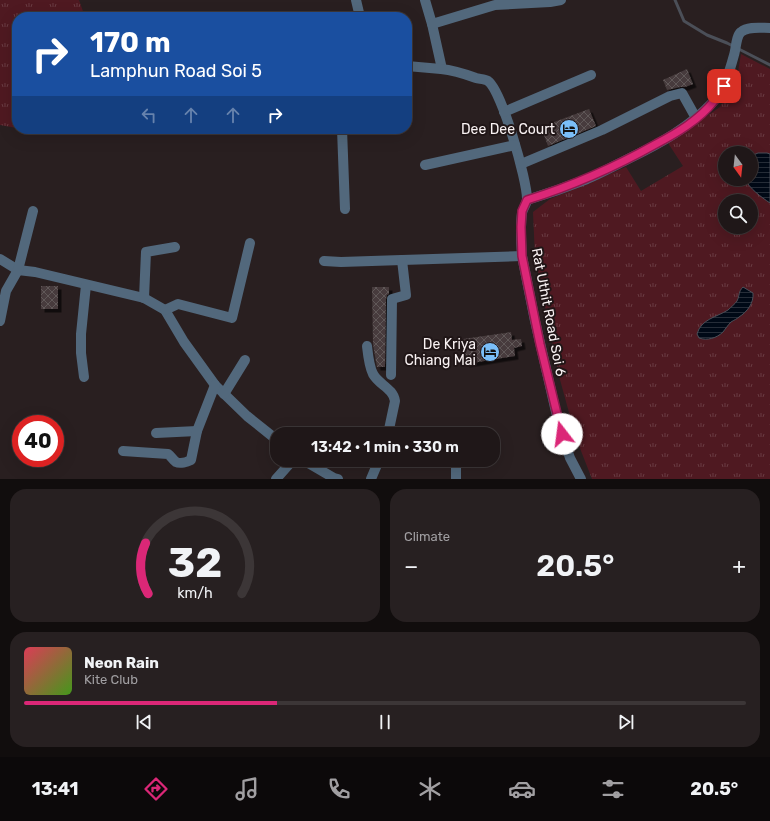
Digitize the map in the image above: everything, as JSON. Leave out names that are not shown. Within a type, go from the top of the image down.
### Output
[{"type":"street","points":[[356,0],[359,12]]},
{"type":"street","points":[[412,66],[442,69],[425,0]]},
{"type":"street","points":[[432,24],[495,5],[562,0]]},
{"type":"street","points":[[527,200],[588,178],[645,151],[675,133],[696,118],[715,101],[724,86],[736,49],[738,35],[749,28],[770,28]]},
{"type":"street","name":"Rat Uthit Road Soi 6","points":[[442,69],[488,81],[494,89],[504,112],[521,164],[527,200],[522,211],[522,256],[535,321],[559,425],[570,458],[581,479]]},
{"type":"street","points":[[504,112],[591,75]]},
{"type":"street","points":[[521,164],[602,130],[670,96],[682,93],[696,118]]},
{"type":"street","points":[[342,134],[346,209]]},
{"type":"street","points":[[425,165],[515,145]]},
{"type":"street","points":[[0,321],[3,293],[18,270],[33,211]]},
{"type":"street","points":[[165,310],[178,304],[232,318],[250,243]]},
{"type":"street","points":[[144,298],[146,252],[175,247]]},
{"type":"street","points":[[324,261],[341,262],[522,256]]},
{"type":"street","points":[[0,259],[18,270],[35,272],[144,298],[165,310],[184,342],[215,385],[247,416],[270,434]]},
{"type":"street","points":[[391,375],[392,299],[406,295],[402,260]]},
{"type":"street","points":[[84,377],[81,353],[81,334],[86,284]]},
{"type":"street","points":[[366,346],[373,374],[394,396],[395,401],[389,427]]},
{"type":"street","points":[[224,394],[245,360]]},
{"type":"street","points":[[124,451],[168,454],[176,462],[188,462],[191,460],[197,431],[215,385]]},
{"type":"street","points":[[156,433],[197,431]]},
{"type":"street","points":[[276,479],[287,467]]},
{"type":"street","points":[[315,467],[338,479]]},
{"type":"street","points":[[371,479],[376,467]]},
{"type":"street","points":[[456,467],[456,479]]},
{"type":"green space","points":[[0,0],[79,0],[83,12],[12,12],[12,127],[0,125]]},
{"type":"green space","points":[[741,54],[770,69],[770,479],[592,479],[576,438],[559,376],[535,257],[533,212],[550,199],[626,167],[641,191],[683,166],[668,143],[720,107],[738,72]]},
{"type":"shaded area","points":[[758,153],[770,154],[770,203],[750,186],[758,186]]},
{"type":"shaded area","points":[[743,287],[753,293],[751,304],[747,310],[731,322],[718,336],[709,339],[699,338],[697,334],[702,325],[733,306],[737,301],[740,290]]},
{"type":"building","points":[[687,69],[693,84],[667,90],[663,80]]},
{"type":"building","name":"Dee Dee Court","points":[[589,109],[596,126],[548,146],[541,127]]},
{"type":"building","points":[[41,286],[58,286],[58,309],[41,309]]},
{"type":"building","points":[[372,287],[389,287],[389,294],[387,295],[386,299],[385,367],[377,367],[373,344]]},
{"type":"building","name":"De Kriya Chiang Mai","points":[[511,332],[512,340],[521,339],[522,346],[514,348],[515,356],[466,364],[463,339]]},
{"type":"waterway","points":[[675,0],[684,21],[707,35],[727,43],[770,65]]},
{"type":"place","name":"Dee Dee Court","points":[[569,129]]},
{"type":"place","name":"De Kriya Chiang Mai","points":[[490,352]]},
{"type":"route","points":[[562,434],[540,344],[522,256],[522,211],[527,200],[588,178],[645,151],[696,118],[715,101],[724,86]]}]
